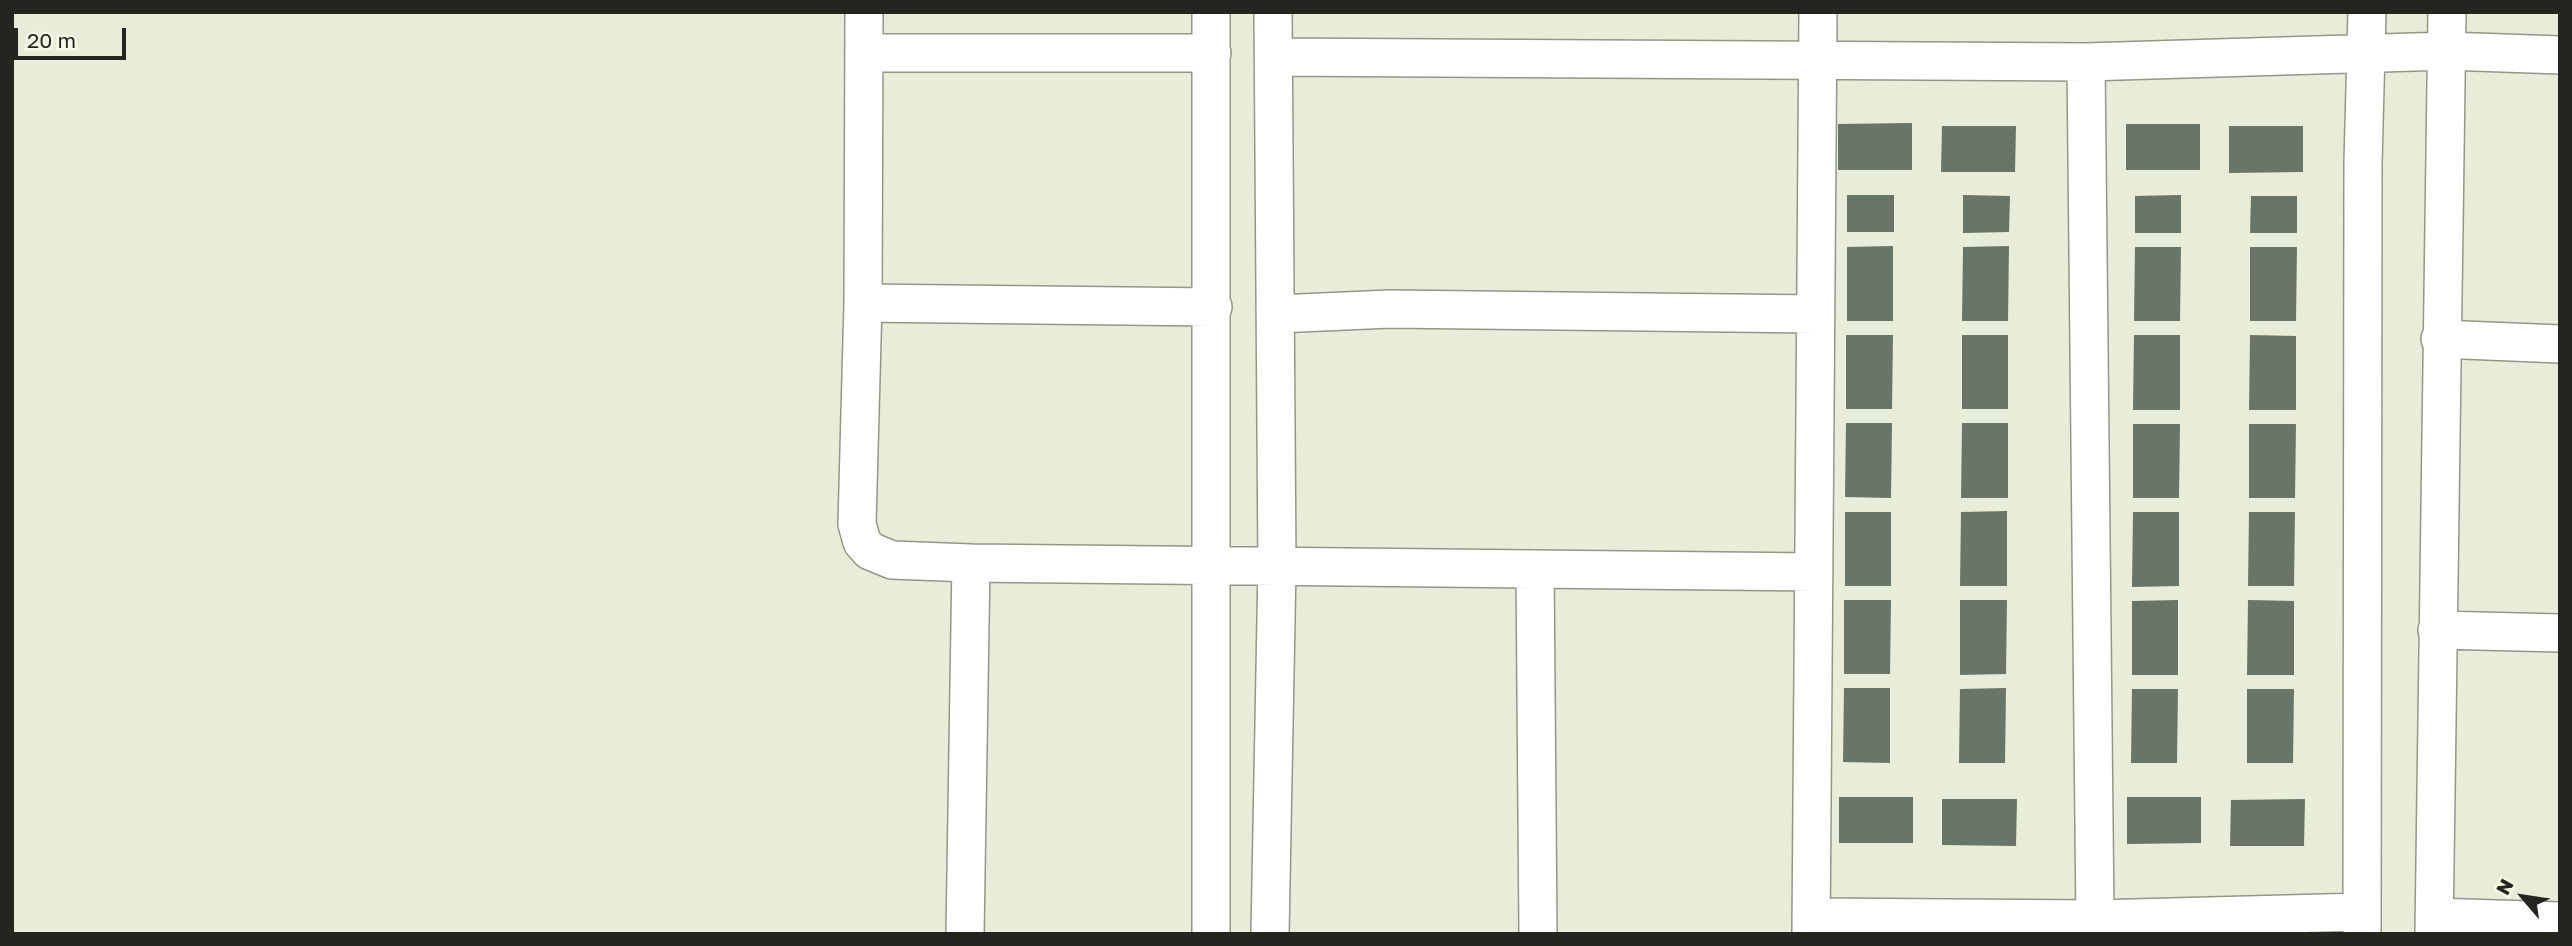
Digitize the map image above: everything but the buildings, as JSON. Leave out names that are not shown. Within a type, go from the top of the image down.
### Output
[{"type":"street","points":[[864,12],[863,303],[857,524],[862,542],[870,551],[892,560],[971,563],[1814,572]]},
{"type":"street","points":[[1211,12],[1211,934]]},
{"type":"street","points":[[1270,934],[1277,566],[1273,12]]},
{"type":"street","points":[[1818,12],[1811,925],[2095,919],[2362,923],[2367,12]]},
{"type":"street","points":[[2447,12],[2440,339],[2434,925],[2560,921]]},
{"type":"street","points":[[1274,57],[2085,62],[2365,56],[2447,51],[2560,55]]},
{"type":"street","points":[[865,53],[1212,53]]},
{"type":"street","points":[[2085,62],[2095,919]]},
{"type":"street","points":[[863,303],[1213,307]]},
{"type":"street","points":[[1277,314],[1391,309],[1815,314]]},
{"type":"street","points":[[2440,339],[2560,344]]},
{"type":"street","points":[[965,934],[971,563]]},
{"type":"street","points":[[1535,569],[1538,934]]},
{"type":"street","points":[[2437,629],[2560,633]]}]
